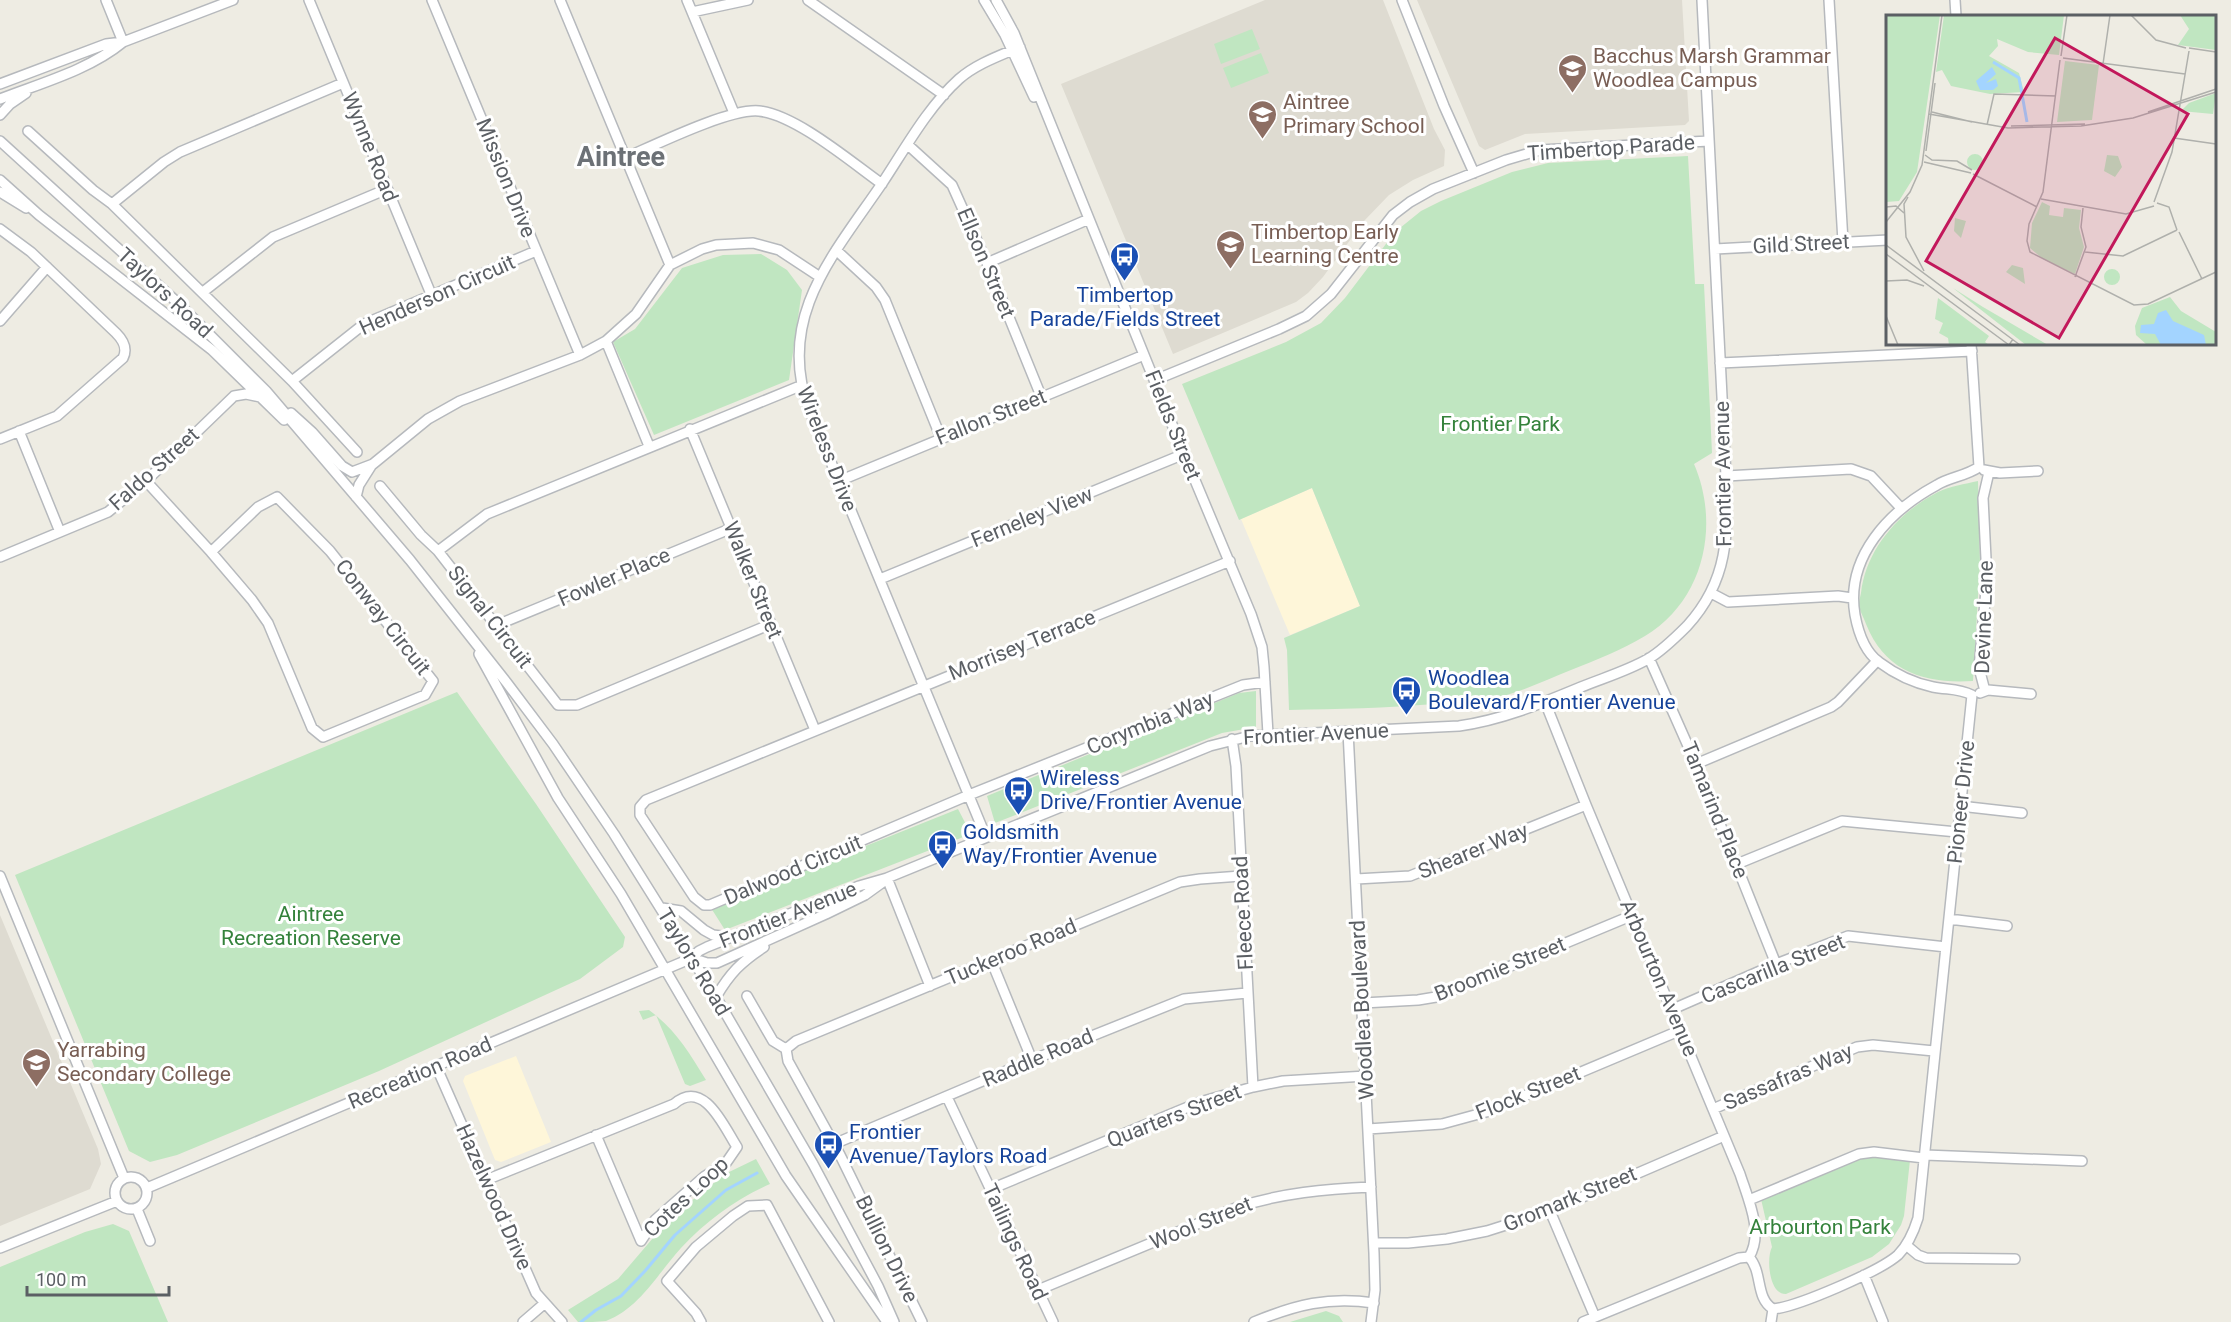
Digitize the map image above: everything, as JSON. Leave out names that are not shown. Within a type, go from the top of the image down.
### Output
[{"type":"street","points":[[106,0],[123,42]]},
{"type":"street","points":[[0,84],[106,44],[123,42],[233,0]]},
{"type":"street","name":"Wynne Road","points":[[309,0],[431,294]]},
{"type":"street","name":"Mission Drive","points":[[432,0],[580,355]]},
{"type":"street","points":[[560,0],[669,265]]},
{"type":"street","points":[[687,0],[734,113]]},
{"type":"street","points":[[692,12],[748,0]]},
{"type":"street","points":[[808,0],[944,95]]},
{"type":"street","name":"Fields Street","points":[[984,0],[1016,49]]},
{"type":"street","name":"Fields Street","points":[[996,0],[1230,561],[1259,638],[1265,682],[1268,734]]},
{"type":"street","points":[[1402,0],[1474,172]]},
{"type":"street","name":"Frontier Avenue","points":[[887,878],[865,895],[787,933],[717,963],[707,963],[692,958],[699,951],[732,937],[859,886],[887,878],[1207,747],[1232,739],[1268,734],[1459,726],[1488,722],[1545,702],[1649,658],[1678,635],[1699,612],[1711,593],[1722,567],[1725,542],[1726,476],[1702,0]]},
{"type":"street","points":[[1829,0],[1843,242]]},
{"type":"street","points":[[1955,0],[1956,15]]},
{"type":"street","points":[[0,99],[79,68],[110,53],[123,42]]},
{"type":"street","name":"Wireless Drive","points":[[986,837],[800,386],[798,354],[808,301],[820,277],[908,144],[944,95],[976,67],[1016,49]]},
{"type":"street","points":[[0,115],[10,104],[46,81]]},
{"type":"street","points":[[112,204],[180,152],[344,83]]},
{"type":"street","points":[[625,158],[734,113],[759,111],[788,119],[882,184]]},
{"type":"street","points":[[27,131],[112,204],[203,292],[292,381],[357,452]]},
{"type":"street","name":"Taylors Road","points":[[0,141],[179,304],[319,455],[462,623],[553,744],[662,908],[813,1164],[878,1286],[894,1322]]},
{"type":"street","name":"Timbertop Parade","points":[[1155,380],[1306,316],[1331,294],[1379,231],[1402,207],[1433,189],[1519,155],[1540,150],[1709,141]]},
{"type":"street","name":"Ellson Street","points":[[908,144],[952,185],[987,263],[1041,396]]},
{"type":"street","name":"Taylors Road","points":[[0,180],[39,215],[180,324],[263,394]]},
{"type":"street","points":[[203,292],[273,237],[387,189]]},
{"type":"street","points":[[0,192],[39,215]]},
{"type":"street","points":[[987,263],[1089,219]]},
{"type":"street","points":[[0,229],[31,252],[116,333],[124,344],[125,354],[65,410],[52,418],[0,439]]},
{"type":"street","name":"Gild Street","points":[[1715,249],[1886,240]]},
{"type":"street","points":[[239,375],[234,396],[263,394],[312,432],[348,471],[358,471],[373,464],[441,411],[460,401],[580,355],[606,341],[636,314],[669,265],[702,249],[716,245],[753,243],[779,250],[820,277]]},
{"type":"street","points":[[836,250],[876,287],[885,300],[941,438]]},
{"type":"street","name":"Henderson Circuit","points":[[292,381],[364,324],[536,251]]},
{"type":"street","points":[[0,321],[47,267]]},
{"type":"street","points":[[606,341],[650,446]]},
{"type":"street","points":[[1720,363],[1971,347],[1979,468]]},
{"type":"street","name":"Fallon Street","points":[[839,481],[1144,355]]},
{"type":"street","name":"Signal Circuit","points":[[771,624],[577,705],[558,705],[438,551],[487,514],[690,429],[800,386]]},
{"type":"street","name":"Faldo Street","points":[[0,557],[108,512],[146,481],[234,396]]},
{"type":"street","name":"Walker Street","points":[[690,429],[815,730]]},
{"type":"street","points":[[20,431],[60,532]]},
{"type":"street","name":"Ferneley View","points":[[880,579],[1184,454]]},
{"type":"street","points":[[356,497],[359,485],[373,464]]},
{"type":"street","points":[[2031,694],[1988,690],[1972,695],[1960,689],[1933,687],[1901,676],[1876,661],[1858,633],[1852,598],[1860,561],[1883,527],[1901,508],[1939,483],[1979,468],[1989,472],[2038,471]]},
{"type":"street","points":[[1726,476],[1862,471],[1871,476],[1901,508]]},
{"type":"street","name":"Devine Lane","points":[[1985,691],[1978,668],[1987,579],[1983,498],[1989,472]]},
{"type":"street","name":"Conway Circuit","points":[[146,481],[211,552],[252,600],[268,623],[312,728],[323,737],[424,695],[433,681],[330,551],[277,497],[258,507],[211,552]]},
{"type":"street","points":[[380,486],[438,551]]},
{"type":"street","name":"Fowler Place","points":[[497,625],[732,528]]},
{"type":"street","name":"Morrisey Terrace","points":[[815,730],[1230,561]]},
{"type":"street","points":[[1711,593],[1728,602],[1838,596],[1852,598]]},
{"type":"street","name":"Taylors Road","points":[[462,623],[558,798],[621,894],[786,1176],[887,1322]]},
{"type":"street","name":"Tamarind Place","points":[[1649,658],[1696,764],[1776,963]]},
{"type":"street","points":[[1696,764],[1831,707],[1876,661]]},
{"type":"street","name":"Corymbia Way","points":[[969,795],[1243,685],[1265,682]]},
{"type":"street","name":"Pioneer Drive","points":[[1773,1309],[1792,1305],[1864,1275],[1893,1258],[1906,1245],[1918,1218],[1972,695]]},
{"type":"street","name":"Arbourton Avenue","points":[[1545,702],[1673,1009],[1749,1200],[1756,1238],[1749,1257]]},
{"type":"street","name":"Dalwood Circuit","points":[[815,730],[642,803],[640,815],[698,902],[704,905],[717,902],[969,795]]},
{"type":"street","name":"Woodlea Boulevard","points":[[1348,730],[1374,1243],[1375,1290],[1371,1322]]},
{"type":"street","name":"Fleece Road","points":[[1232,739],[1253,1087]]},
{"type":"street","name":"Shearer Way","points":[[1356,879],[1410,876],[1586,805]]},
{"type":"street","points":[[1960,806],[2022,813]]},
{"type":"street","points":[[1737,864],[1842,820],[1957,832]]},
{"type":"street","points":[[0,876],[124,1178]]},
{"type":"street","name":"Tuckeroo Road","points":[[786,1049],[796,1041],[1180,882],[1241,876]]},
{"type":"street","points":[[887,878],[930,986]]},
{"type":"street","points":[[662,908],[681,911],[713,935],[732,937]]},
{"type":"street","name":"Broomie Street","points":[[1363,1004],[1436,997],[1633,915]]},
{"type":"street","points":[[1949,919],[2007,926]]},
{"type":"street","points":[[716,997],[729,975],[742,961],[787,933]]},
{"type":"street","name":"Cascarilla Street","points":[[1673,1009],[1776,963],[1848,936],[1946,947]]},
{"type":"street","name":"Recreation Road","points":[[147,1188],[692,958]]},
{"type":"street","points":[[991,960],[1032,1060]]},
{"type":"street","name":"Raddle Road","points":[[834,1144],[1032,1060],[1184,999],[1247,993]]},
{"type":"street","points":[[747,996],[773,1041],[786,1049]]},
{"type":"street","name":"Flock Street","points":[[1368,1129],[1442,1124],[1486,1112],[1681,1030]]},
{"type":"street","name":"Sassafras Way","points":[[1713,1108],[1857,1047],[1873,1045],[1934,1051]]},
{"type":"street","name":"Bullion Drive","points":[[786,1049],[788,1060],[834,1144],[922,1322]]},
{"type":"street","name":"Hazelwood Drive","points":[[436,1066],[536,1293],[562,1322]]},
{"type":"street","name":"Quarters Street","points":[[991,1190],[1200,1102],[1283,1081],[1366,1076]]},
{"type":"street","name":"Cotes Loop","points":[[486,1180],[596,1135],[674,1104],[681,1097],[693,1096],[710,1104],[737,1148],[726,1163],[705,1176],[655,1220],[641,1241],[596,1135]]},
{"type":"street","name":"Tailings Road","points":[[947,1097],[1053,1322]]},
{"type":"street","name":"Gromark Street","points":[[1374,1243],[1407,1244],[1487,1231],[1550,1211],[1724,1136]]},
{"type":"street","points":[[1749,1200],[1859,1154],[1874,1152],[1925,1157],[2082,1161]]},
{"type":"street","points":[[124,1178],[138,1178],[147,1188],[145,1202],[137,1209],[123,1208],[117,1201],[116,1188],[124,1178]]},
{"type":"street","name":"Wool Street","points":[[1038,1290],[1262,1199],[1295,1192],[1371,1187]]},
{"type":"street","points":[[0,1248],[117,1201]]},
{"type":"street","points":[[701,1322],[696,1313],[667,1281],[696,1248],[733,1216],[748,1206],[767,1205],[829,1322]]},
{"type":"street","points":[[137,1209],[150,1241]]},
{"type":"street","points":[[1550,1211],[1595,1317]]},
{"type":"street","points":[[1906,1245],[1918,1255],[1926,1258],[2015,1259]]},
{"type":"street","points":[[1583,1322],[1739,1258],[1749,1257],[1757,1270],[1765,1301],[1773,1309],[1771,1322]]},
{"type":"street","points":[[1864,1275],[1884,1322]]},
{"type":"street","points":[[1254,1322],[1299,1305],[1317,1302],[1354,1300],[1372,1303]]},
{"type":"street","points":[[523,1322],[544,1303]]},
{"type":"street","name":"Woodlea Boulevard","points":[[1363,1322],[1372,1303]]},
{"type":"shaded area","name":"Aintree Primary School","points":[[1265,0],[1383,0],[1434,129],[1445,150],[1444,166],[1413,180],[1389,195],[1364,221],[1323,277],[1296,302],[1173,354],[1061,84]]},
{"type":"shaded area","name":"Bacchus Marsh Grammar Woodlea Campus","points":[[1417,0],[1682,0],[1689,121],[1685,125],[1525,134],[1485,150],[1479,146]]},
{"type":"shaded area","points":[[1312,488],[1360,606],[1290,635],[1241,519]]},
{"type":"shaded area","name":"Yarrabing Secondary College","points":[[0,915],[98,1149],[101,1164],[90,1189],[0,1226]]},
{"type":"shaded area","points":[[516,1056],[551,1142],[501,1162],[495,1160],[463,1081],[465,1076]]},
{"type":"green space","points":[[1252,29],[1260,49],[1221,64],[1214,44]]},
{"type":"green space","points":[[1261,53],[1269,73],[1231,88],[1223,68]]},
{"type":"green space","name":"Frontier Park","points":[[1688,156],[1695,284],[1704,284],[1712,453],[1694,464],[1702,487],[1706,511],[1706,535],[1702,559],[1694,582],[1682,602],[1665,621],[1627,646],[1541,683],[1499,697],[1462,703],[1289,710],[1287,650],[1284,638],[1360,606],[1312,488],[1239,520],[1182,384],[1286,342],[1321,323],[1345,298],[1395,232],[1421,211],[1441,201],[1512,172],[1548,163]]},
{"type":"green space","points":[[761,254],[787,270],[802,290],[789,380],[654,435],[613,342],[635,329],[682,268],[723,255]]},
{"type":"green space","points":[[1978,481],[1980,563],[1973,681],[1923,677],[1896,664],[1884,654],[1874,640],[1859,606],[1864,577],[1877,547],[1910,510],[1943,490]]},
{"type":"green space","points":[[1256,691],[1256,727],[1222,733],[995,823],[987,796],[1239,693]]},
{"type":"green space","name":"Aintree Recreation Reserve","points":[[457,692],[536,804],[625,937],[623,947],[580,979],[379,1071],[177,1155],[150,1162],[129,1151],[15,875]]},
{"type":"green space","points":[[958,809],[971,834],[725,930],[711,908]]},
{"type":"green space","points":[[649,1010],[655,1015],[643,1020],[639,1011]]},
{"type":"green space","points":[[656,1016],[681,1042],[706,1080],[690,1086],[685,1084]]},
{"type":"green space","name":"Arbourton Park","points":[[1865,1156],[1910,1160],[1901,1225],[1889,1244],[1872,1257],[1786,1294],[1780,1293],[1770,1275],[1769,1259],[1772,1247],[1761,1199]]},
{"type":"green space","points":[[756,1159],[770,1184],[733,1204],[701,1229],[681,1248],[648,1289],[629,1308],[606,1321],[578,1322],[568,1310],[618,1279],[665,1224],[703,1191],[727,1173]]},
{"type":"green space","points":[[113,1224],[129,1231],[168,1322],[0,1322],[0,1267],[85,1232]]},
{"type":"green space","points":[[1326,1311],[1339,1316],[1343,1322],[1290,1322]]},
{"type":"waterway","points":[[581,1322],[596,1310],[621,1296],[675,1235],[726,1190],[757,1173]]},
{"type":"place","name":"Bacchus Marsh Grammar Woodlea Campus","points":[[1572,94]]},
{"type":"place","name":"Aintree Primary School","points":[[1262,140]]},
{"type":"place","name":"Timbertop Early Learning Centre","points":[[1230,270]]},
{"type":"place","name":"Timbertop Parade/Fields Street","points":[[1125,282]]},
{"type":"place","name":"Woodlea Boulevard/Frontier Avenue","points":[[1407,716]]},
{"type":"place","name":"Wireless Drive/Frontier Avenue","points":[[1019,816]]},
{"type":"place","name":"Goldsmith Way/Frontier Avenue","points":[[942,870]]},
{"type":"place","name":"Yarrabing Secondary College","points":[[36,1088]]},
{"type":"place","name":"Frontier Avenue/Taylors Road","points":[[828,1170]]},
{"type":"district","name":"Aintree","points":[[621,157]]}]
